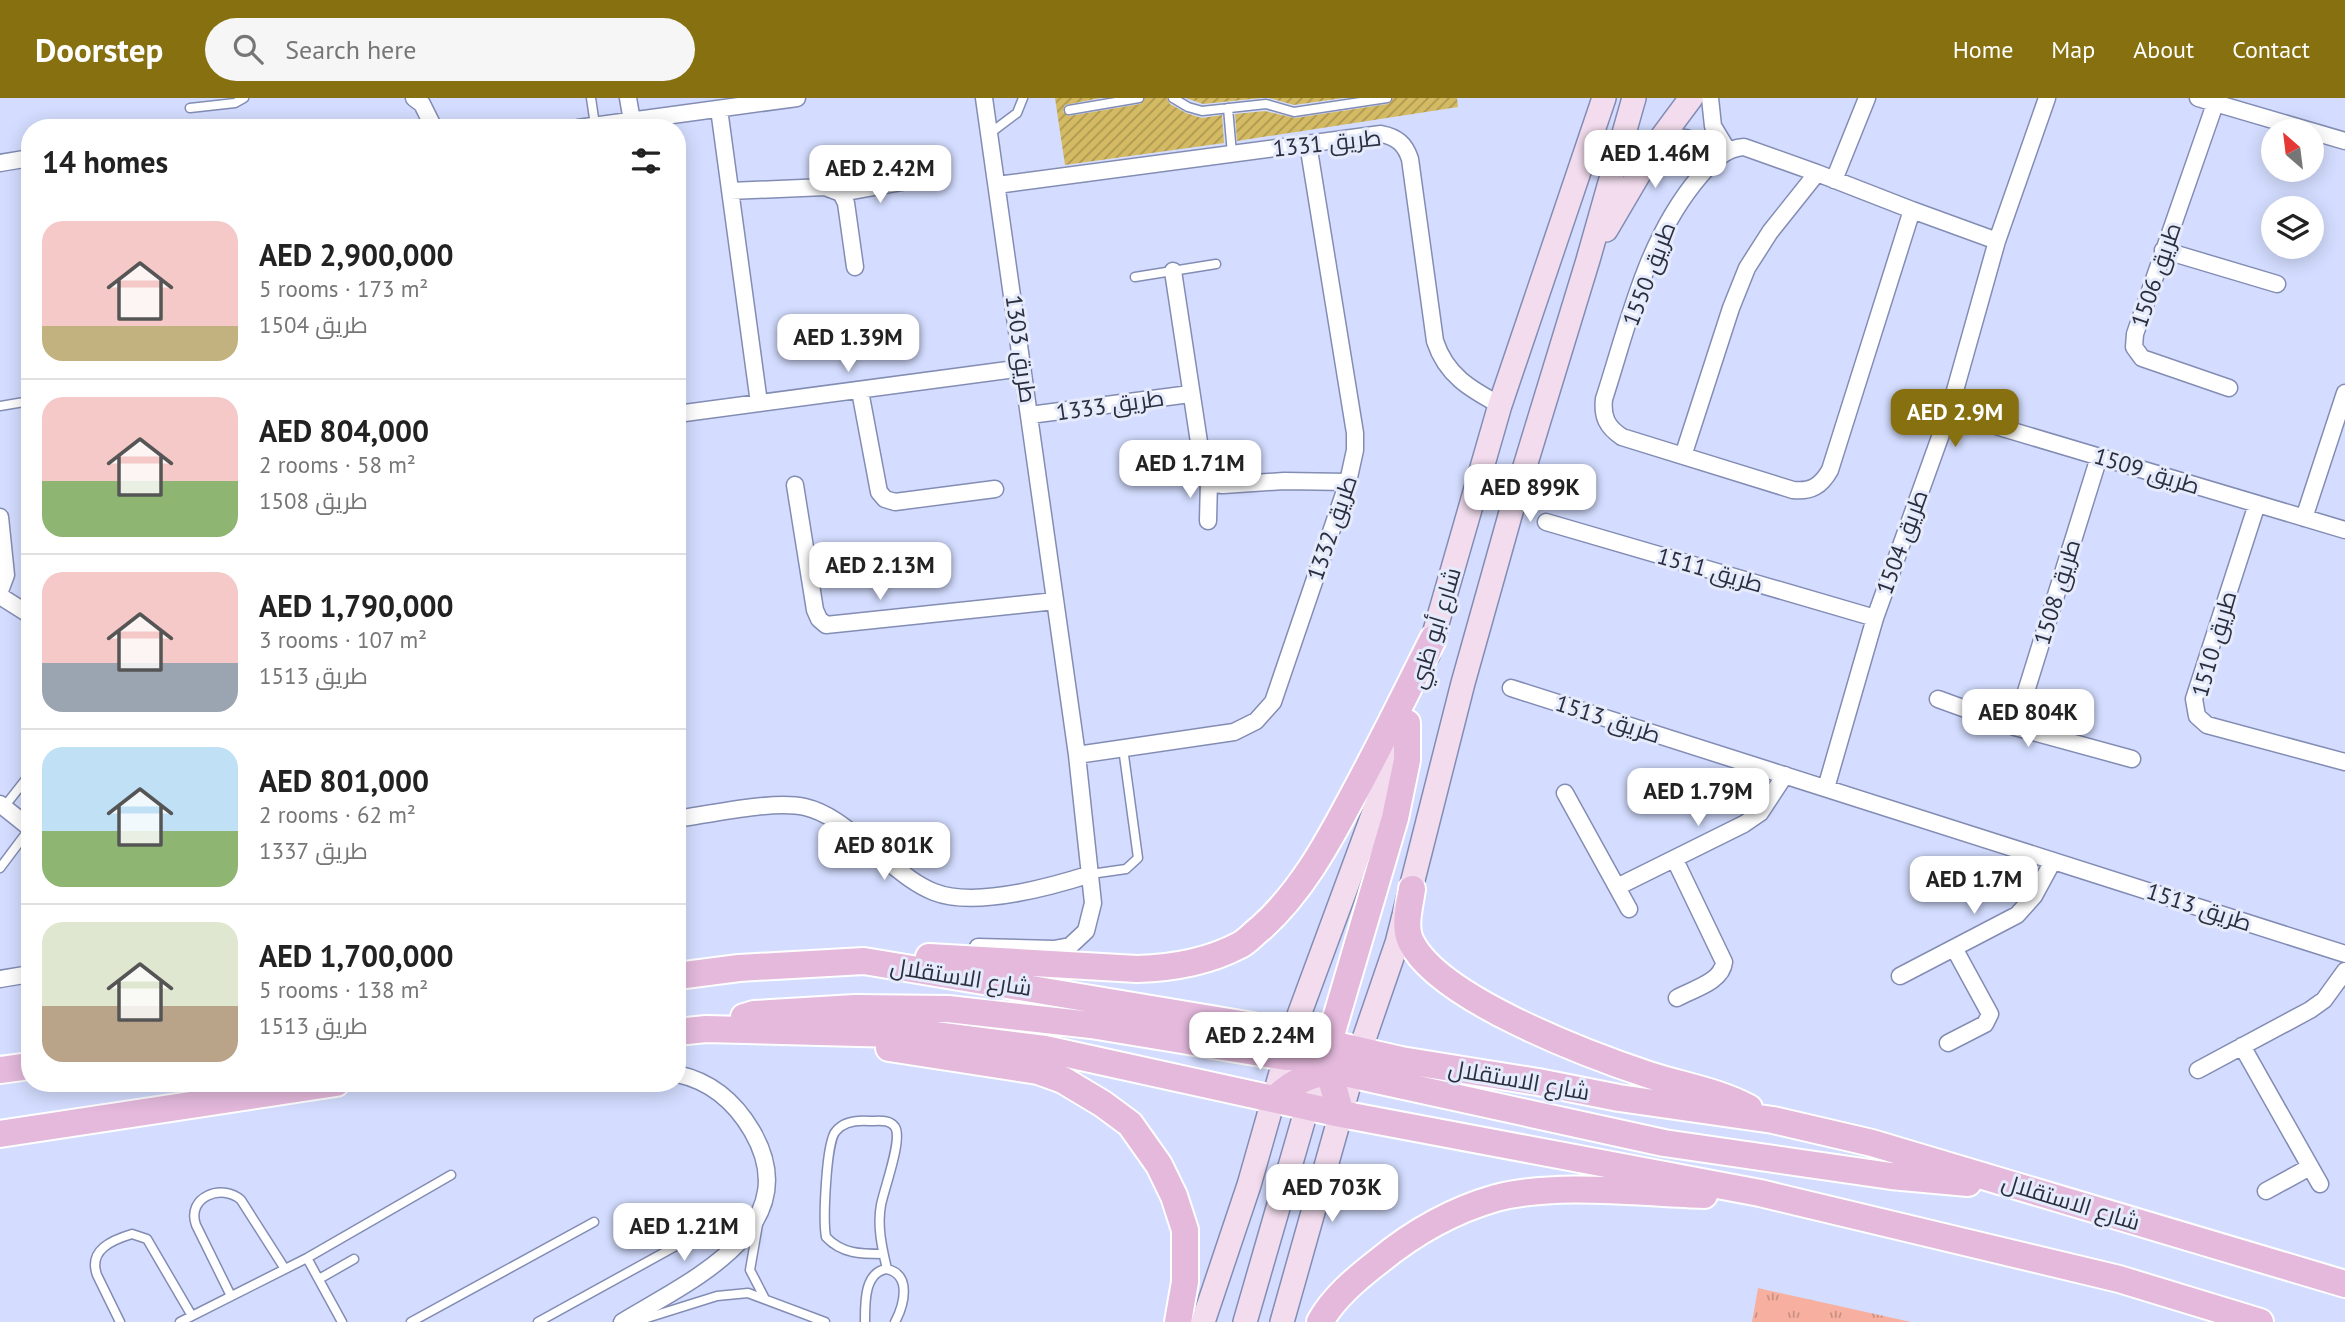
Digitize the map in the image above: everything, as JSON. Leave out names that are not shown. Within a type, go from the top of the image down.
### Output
[{"type":"main road","name":"شارع أبو ظبي","points":[[1203,1322],[1250,1185],[1289,1046],[1407,723],[1500,405],[1604,98]]},
{"type":"main road","name":"شارع أبو ظبي","points":[[1245,1322],[1306,1106],[1397,943],[1474,643],[1634,98]]},
{"type":"main road","points":[[1588,260],[1656,145],[1691,98]]},
{"type":"main road","points":[[864,961],[894,956],[1137,969],[1165,968],[1196,962],[1242,944],[1277,914],[1331,837],[1433,639]]},
{"type":"main road","points":[[1282,1322],[1341,1114],[1333,1061],[1395,818],[1407,760],[1407,723]]},
{"type":"main road","points":[[1412,889],[1407,926],[1410,940],[1424,962],[1461,991],[1578,1049],[1650,1075],[1726,1096],[1773,1121]]},
{"type":"main road","name":"شارع الاستقلال","points":[[686,975],[739,968],[864,961],[1136,1006],[1289,1046],[1333,1061],[1401,1060],[1619,1098],[1773,1121],[1872,1143],[2345,1284]]},
{"type":"main road","points":[[706,1029],[754,1014],[855,1008],[948,1009],[1289,1046]]},
{"type":"main road","points":[[686,1031],[706,1029],[935,1035],[1045,1049],[1341,1114],[1760,1193],[2119,1279],[2260,1322]]},
{"type":"main road","points":[[794,1032],[1038,1071],[1063,1080],[1130,1124],[1155,1158],[1174,1196],[1185,1230],[1185,1282],[1178,1322]]},
{"type":"main road","points":[[1275,1099],[1287,1087],[1333,1061],[1664,1143],[1891,1176],[2024,1187]]},
{"type":"main road","points":[[0,1070],[21,1067]]},
{"type":"main road","points":[[0,1135],[278,1092]]},
{"type":"main road","points":[[1320,1322],[1356,1279],[1397,1246],[1444,1218],[1495,1198],[1563,1190],[1705,1195],[1760,1193]]},
{"type":"street","points":[[414,98],[422,104],[430,119]]},
{"type":"street","points":[[628,98],[632,119]]},
{"type":"street","points":[[646,119],[797,98]]},
{"type":"street","name":"طريق 1303","points":[[923,957],[980,947],[1054,949],[1070,946],[1083,936],[1091,915],[1091,874],[1077,755],[984,98]]},
{"type":"street","points":[[1710,98],[1713,126],[1728,151],[1736,148],[1751,149],[1997,240]]},
{"type":"street","points":[[1834,180],[1867,98]]},
{"type":"street","name":"طريق 1504","points":[[1826,788],[1875,618],[1949,411],[1997,240],[2047,98]]},
{"type":"street","points":[[2198,98],[2345,139]]},
{"type":"street","name":"طريق 1506","points":[[2216,104],[2163,250],[2135,334],[2134,347],[2142,358],[2229,388]]},
{"type":"street","points":[[719,109],[759,403]]},
{"type":"street","name":"طريق 1331","points":[[997,185],[1381,134],[1397,139],[1403,144],[1410,159],[1439,354],[1445,365],[1463,384],[1500,405]]},
{"type":"street","points":[[1656,145],[1674,138],[1688,138],[1699,146],[1709,166]]},
{"type":"street","name":"طريق 1332","points":[[1077,755],[1234,732],[1256,721],[1273,702],[1348,482],[1355,450],[1355,433],[1308,144]]},
{"type":"street","name":"طريق 1550","points":[[1728,151],[1709,166],[1687,191],[1653,250],[1604,399],[1606,421],[1612,430],[1622,437],[1793,490],[1815,488],[1824,481],[1830,470],[1912,210]]},
{"type":"street","points":[[0,163],[21,160]]},
{"type":"street","points":[[1684,456],[1731,308],[1747,268],[1770,232],[1817,173]]},
{"type":"street","points":[[730,191],[825,187],[841,193],[913,180]]},
{"type":"street","points":[[841,193],[846,202],[855,267]]},
{"type":"street","points":[[2163,250],[2277,284]]},
{"type":"street","name":"طريق 1333","points":[[1173,271],[1201,468],[1209,480]]},
{"type":"street","points":[[686,413],[1023,368]]},
{"type":"street","points":[[860,391],[879,492],[885,499],[895,502],[995,489]]},
{"type":"street","points":[[2304,518],[2345,393]]},
{"type":"street","name":"طريق 1333","points":[[1030,415],[1190,394]]},
{"type":"street","name":"طريق 1509","points":[[1949,411],[2345,530]]},
{"type":"street","name":"طريق 1508","points":[[2015,727],[2099,457]]},
{"type":"street","points":[[1208,521],[1209,480],[1223,485],[1284,481],[1348,482]]},
{"type":"street","points":[[796,485],[814,610],[826,625],[1055,601]]},
{"type":"street","name":"طريق 1510","points":[[2257,504],[2194,699],[2197,716],[2207,725],[2345,762]]},
{"type":"street","points":[[0,517],[6,575],[0,593],[21,610]]},
{"type":"street","name":"طريق 1511","points":[[1546,522],[1875,618]]},
{"type":"street","name":"طريق 1513","points":[[1511,688],[2345,954]]},
{"type":"street","points":[[1938,699],[2015,727],[2132,759]]},
{"type":"street","points":[[1617,887],[1744,824],[1760,813],[1785,775]]},
{"type":"street","points":[[1565,793],[1629,909]]},
{"type":"street","points":[[686,818],[781,804],[806,807],[829,817],[923,887],[959,898],[1038,888],[1091,874]]},
{"type":"street","points":[[2,805],[21,821]]},
{"type":"street","points":[[1675,860],[1724,962],[1723,970],[1718,976],[1677,998]]},
{"type":"street","points":[[1900,976],[2017,915],[2034,896],[2053,861]]},
{"type":"street","points":[[1948,1043],[1985,1024],[1990,1014],[1954,948]]},
{"type":"street","points":[[2198,1070],[2324,1000],[2345,971]]},
{"type":"street","points":[[0,979],[21,976]]},
{"type":"street","points":[[2242,1046],[2320,1184]]},
{"type":"street","points":[[622,1322],[712,1267],[743,1240],[758,1218],[764,1202],[766,1178],[762,1154],[752,1132],[739,1112],[722,1095],[704,1082],[686,1077]]},
{"type":"street","points":[[2266,1191],[2310,1167]]},
{"type":"lane","points":[[190,108],[235,103],[244,98]]},
{"type":"lane","points":[[591,98],[594,119]]},
{"type":"lane","points":[[989,134],[1017,113],[1023,98]]},
{"type":"lane","points":[[1069,110],[1139,98]]},
{"type":"lane","points":[[1172,98],[1195,110],[1266,104],[1294,112],[1387,98]]},
{"type":"lane","points":[[1228,108],[1232,154]]},
{"type":"lane","points":[[1135,277],[1216,264]]},
{"type":"lane","points":[[0,406],[21,402]]},
{"type":"lane","points":[[1091,874],[1126,869],[1138,858],[1123,748]]},
{"type":"lane","points":[[2,805],[21,784]]},
{"type":"lane","points":[[0,868],[21,840]]},
{"type":"lane","points":[[883,1254],[860,1254],[837,1248],[826,1237],[824,1203],[833,1133],[842,1125],[856,1120],[887,1121],[894,1125],[897,1131],[880,1207],[880,1238],[887,1269]]},
{"type":"lane","points":[[180,1322],[307,1258],[451,1175]]},
{"type":"lane","points":[[232,1296],[193,1217],[194,1208],[206,1198],[223,1191],[233,1193],[241,1200],[285,1269]]},
{"type":"lane","points":[[758,1218],[750,1270],[764,1297]]},
{"type":"lane","points":[[411,1322],[594,1222]]},
{"type":"lane","points":[[120,1322],[97,1275],[95,1258],[105,1246],[132,1234],[147,1239],[192,1316]]},
{"type":"lane","points":[[538,1322],[685,1241]]},
{"type":"lane","points":[[307,1258],[342,1322]]},
{"type":"lane","points":[[319,1279],[354,1259]]},
{"type":"lane","points":[[864,1322],[870,1280],[874,1274],[887,1269],[900,1275],[903,1281],[902,1305],[895,1322]]},
{"type":"lane","points":[[634,1322],[732,1293],[764,1297],[825,1322]]},
{"type":"green space","points":[[1758,1288],[1911,1322],[1752,1322]]},
{"type":"building","points":[[1055,98],[1100,98],[1065,105],[1063,112],[1069,116],[1140,104],[1145,98],[1167,98],[1170,104],[1202,118],[1222,115],[1224,143],[1065,165]]},
{"type":"building","points":[[1186,98],[1261,98],[1203,104]]},
{"type":"building","points":[[1269,98],[1343,98],[1294,105]]},
{"type":"building","points":[[1393,98],[1457,98],[1458,107],[1237,141],[1235,114],[1265,111],[1295,118],[1388,104]]}]
